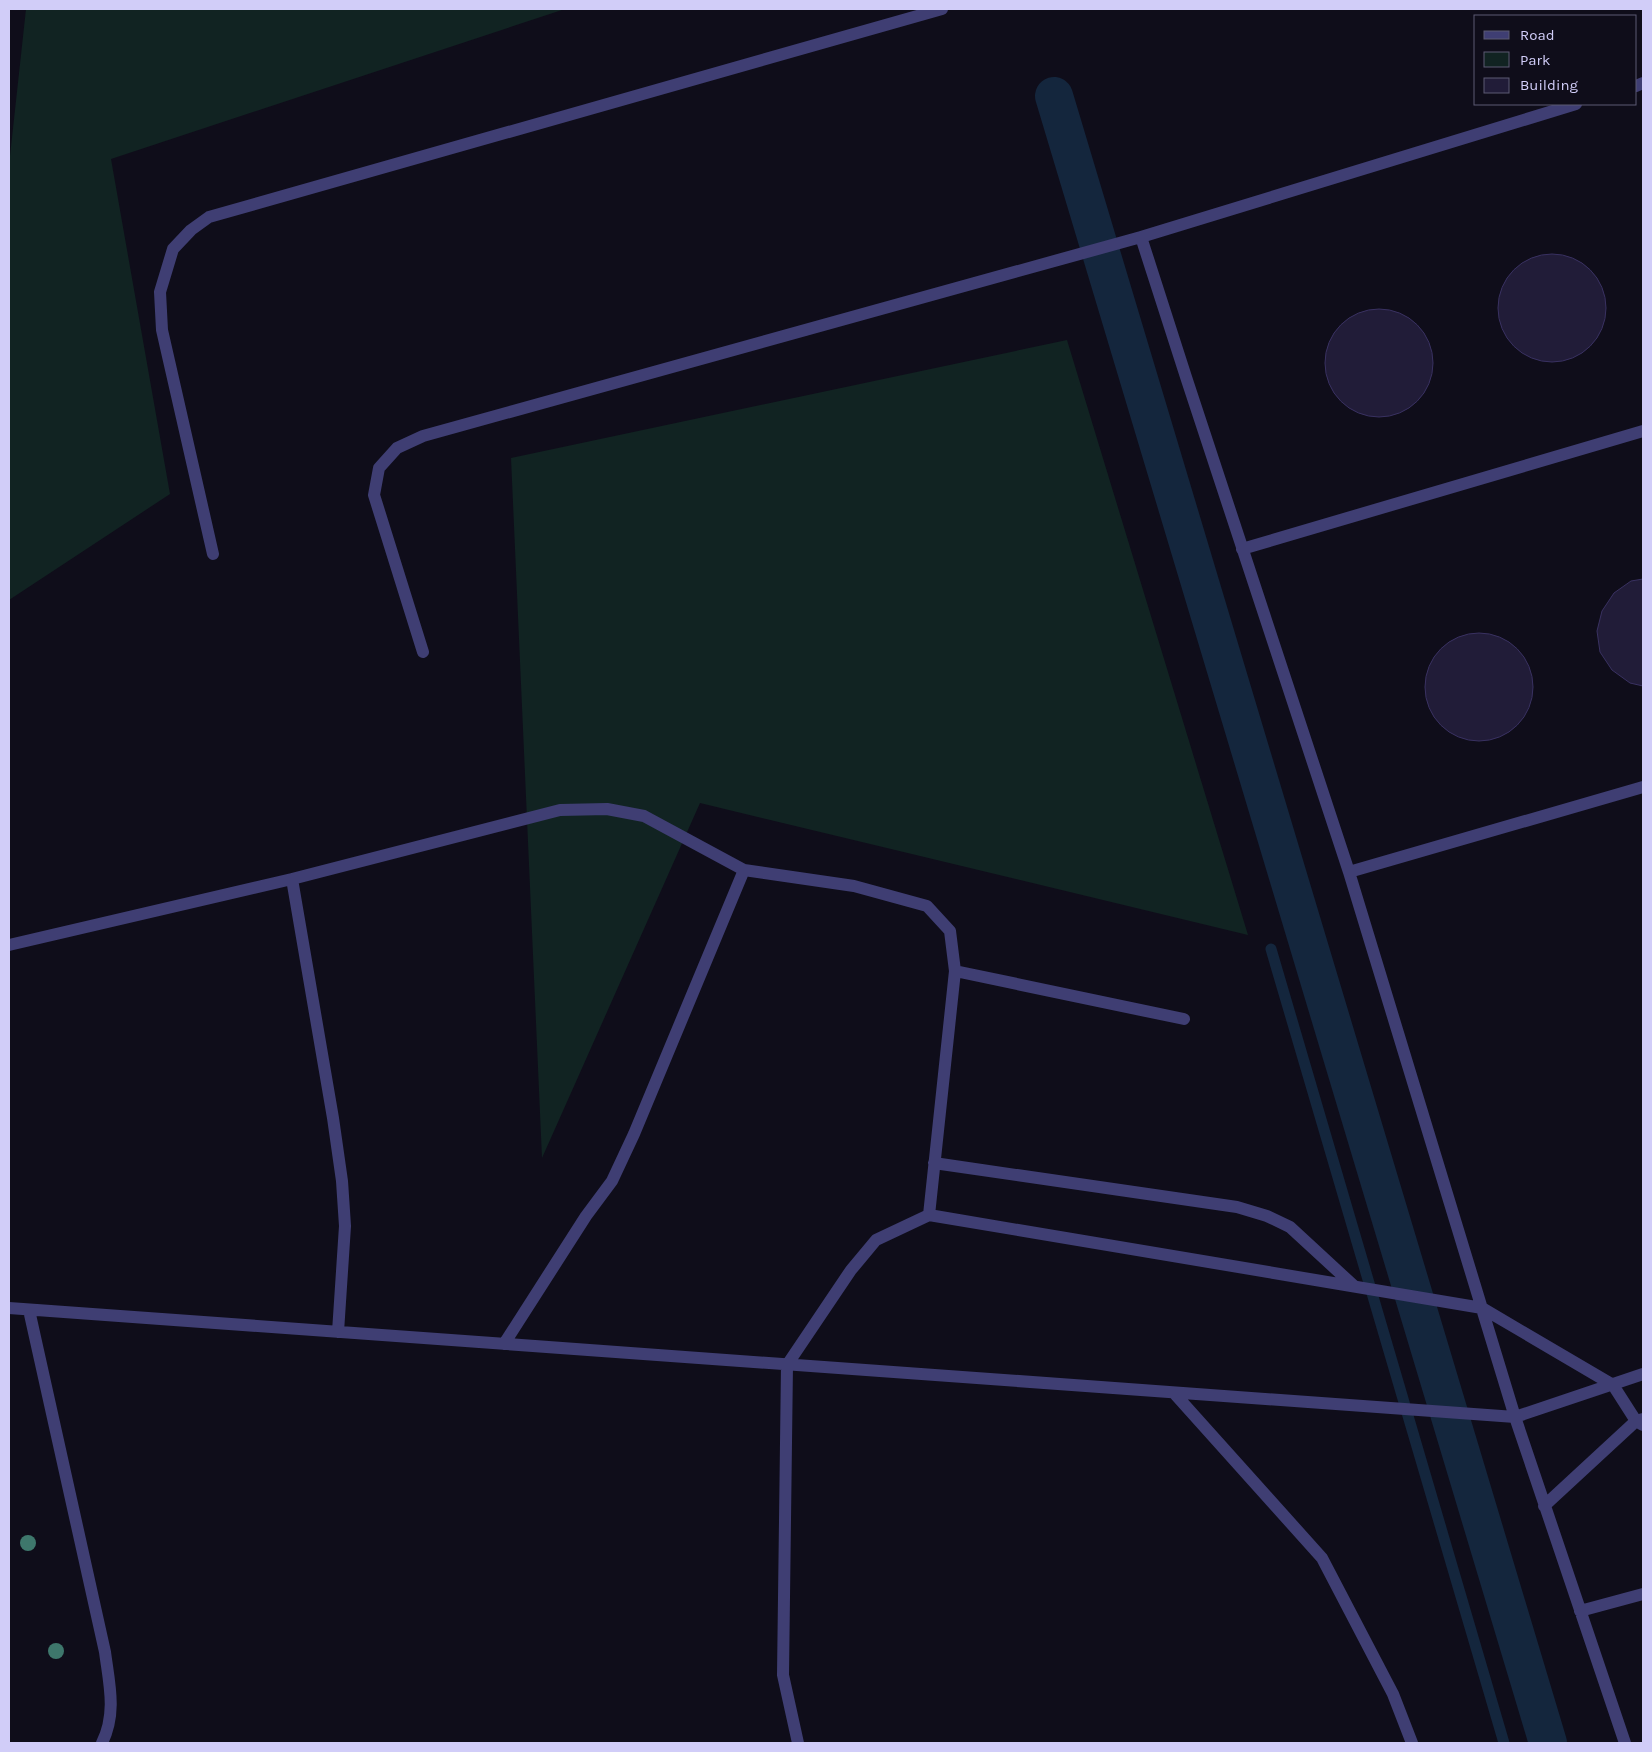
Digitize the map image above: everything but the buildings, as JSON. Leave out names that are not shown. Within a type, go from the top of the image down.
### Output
[{"type":"lane","points":[[213,554],[162,330],[160,292],[172,249],[191,230],[209,217],[942,9]]},
{"type":"lane","points":[[423,652],[374,495],[379,468],[397,448],[423,436],[1141,237],[1573,105]]},
{"type":"lane","points":[[1141,237],[1349,872],[1515,1417],[1625,1743]]},
{"type":"lane","points":[[1242,549],[1643,431]]},
{"type":"lane","points":[[1349,872],[1643,787]]},
{"type":"lane","points":[[9,945],[292,879],[560,810],[607,809],[644,816],[744,870],[854,886],[927,906],[950,930],[954,972],[928,1215]]},
{"type":"lane","points":[[504,1344],[586,1216],[612,1181],[634,1134],[744,870]]},
{"type":"lane","points":[[292,879],[342,1181],[344,1226],[338,1332]]},
{"type":"lane","points":[[954,972],[1184,1019]]},
{"type":"lane","points":[[934,1163],[1237,1207],[1266,1216],[1290,1227],[1354,1286]]},
{"type":"lane","points":[[798,1743],[783,1675],[787,1365],[851,1270],[876,1240],[928,1215],[1482,1308],[1613,1385],[1641,1422],[1544,1506]]},
{"type":"lane","points":[[9,1308],[1515,1417],[1643,1374]]},
{"type":"lane","points":[[29,1310],[105,1652],[111,1707],[110,1720],[102,1743]]},
{"type":"lane","points":[[1174,1393],[1322,1558],[1393,1694],[1412,1743]]},
{"type":"lane","points":[[1580,1611],[1643,1594]]},
{"type":"green space","points":[[26,9],[565,9],[111,159],[170,494],[9,600],[9,165]]},
{"type":"green space","points":[[1067,340],[1248,935],[700,803],[542,1158],[511,458]]},
{"type":"waterway","points":[[1054,96],[1548,1743]]},
{"type":"waterway","points":[[1271,949],[1504,1743]]}]
